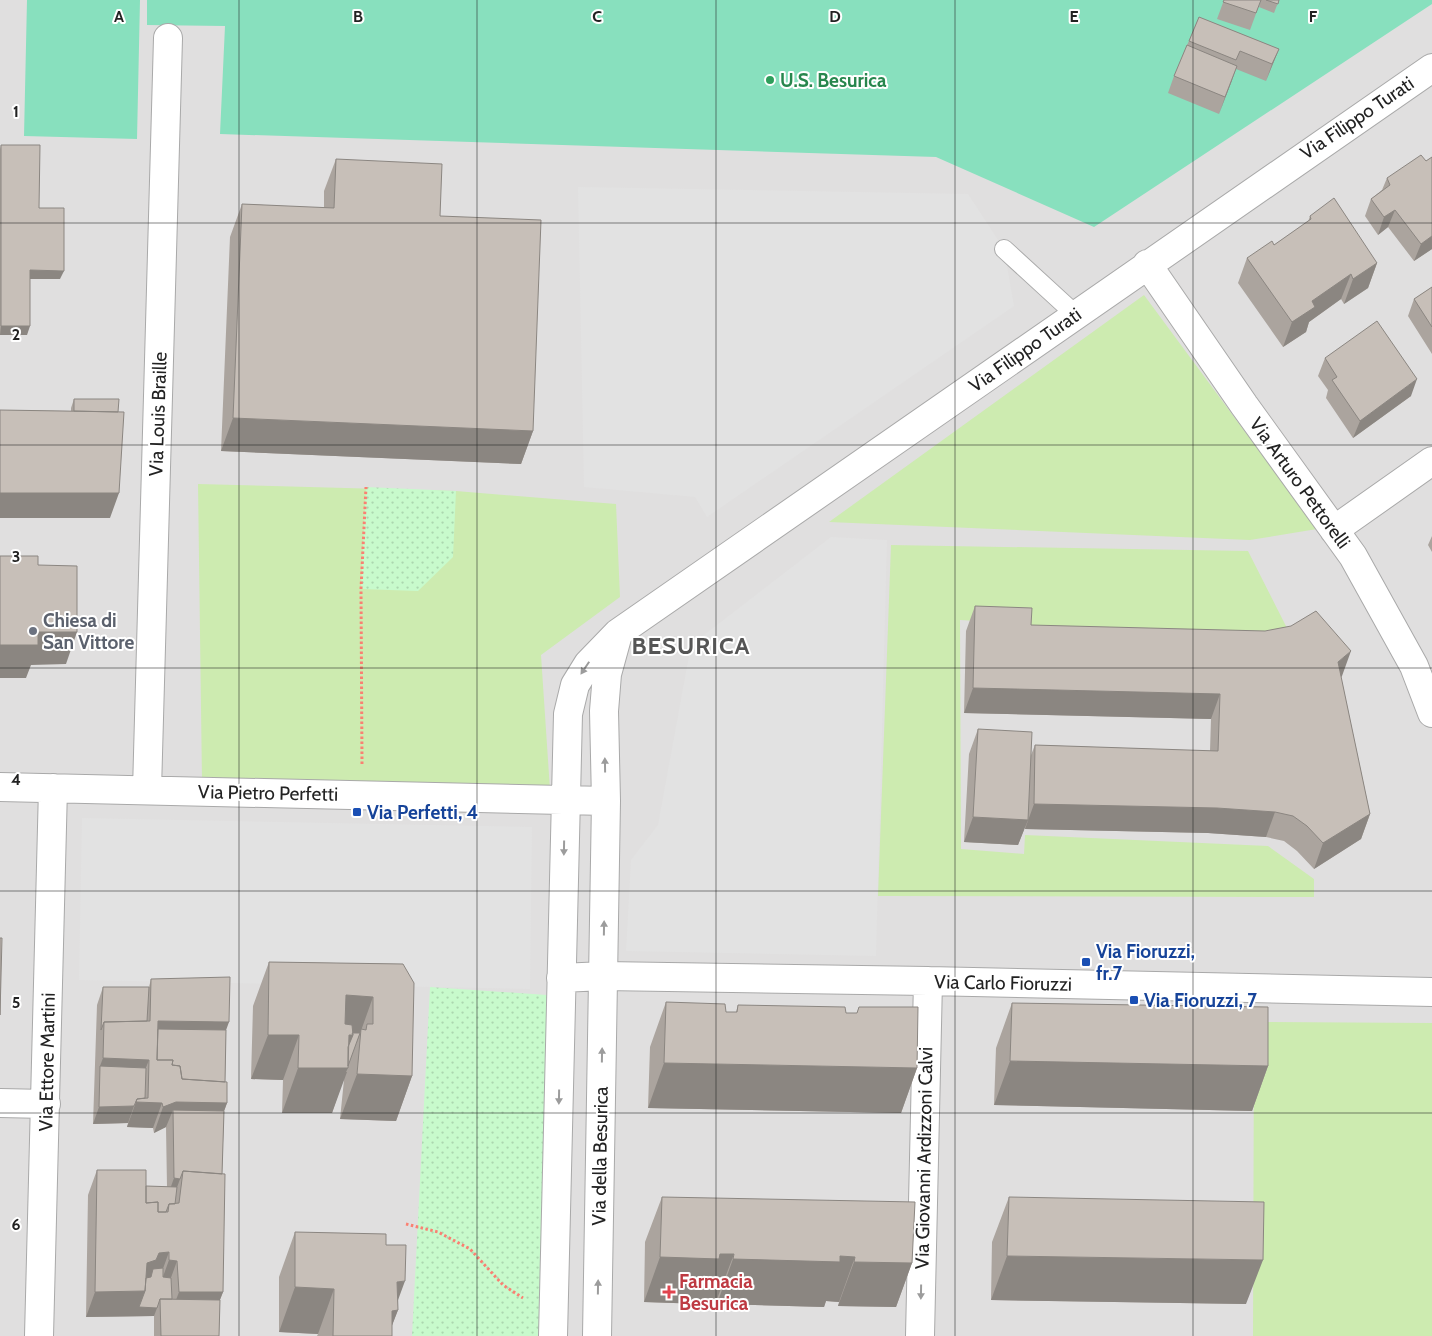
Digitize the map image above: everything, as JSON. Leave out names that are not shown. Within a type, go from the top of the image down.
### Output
[{"type":"street","name":"Via Louis Braille","points":[[147,790],[168,38]]},
{"type":"street","name":"Via Filippo Turati","points":[[618,633],[1432,68]]},
{"type":"street","name":"Via Arturo Pettorelli","points":[[1147,264],[1244,405],[1353,556],[1414,666],[1432,713]]},
{"type":"street","points":[[1334,530],[1432,461]]},
{"type":"street","points":[[554,1323],[568,714],[575,685],[588,664],[618,633]]},
{"type":"street","name":"Via della Besurica","points":[[597,1336],[606,801],[604,711],[607,674],[618,633]]},
{"type":"street","name":"Via Pietro Perfetti","points":[[0,786],[565,800]]},
{"type":"street","name":"Via Ettore Martini","points":[[39,1336],[53,788]]},
{"type":"street","points":[[565,800],[606,801]]},
{"type":"street","points":[[561,978],[604,976]]},
{"type":"street","name":"Via Carlo Fioruzzi","points":[[604,976],[1432,992]]},
{"type":"street","name":"Via Giovanni Ardizzoni Calvi","points":[[920,1336],[928,981]]},
{"type":"street","points":[[0,1103],[46,1104]]},
{"type":"lane","points":[[1004,249],[1076,315]]},
{"type":"path","points":[[363,795],[362,588],[366,487]]},
{"type":"path","points":[[406,1224],[438,1232],[470,1249],[503,1285],[528,1301],[554,1323]]},
{"type":"shaded area","points":[[0,0],[1432,0],[1432,1336],[0,1336]]},
{"type":"shaded area","points":[[578,187],[968,194],[1004,249],[1014,306],[707,517],[695,497],[584,487]]},
{"type":"shaded area","points":[[831,537],[887,540],[876,956],[626,951],[631,860],[658,825],[691,645]]},
{"type":"shaded area","points":[[82,818],[532,827],[530,989],[79,980]]},
{"type":"green space","points":[[27,0],[140,0],[137,139],[24,136]]},
{"type":"green space","name":"U.S. Besurica","points":[[147,0],[1432,0],[1432,4],[1094,227],[936,157],[220,134],[225,26],[147,25]]},
{"type":"green space","points":[[1144,295],[1317,529],[1250,540],[829,522]]},
{"type":"green space","points":[[198,484],[456,491],[616,504],[620,597],[541,655],[550,790],[202,781]]},
{"type":"green space","points":[[366,487],[456,491],[453,557],[418,591],[361,589]]},
{"type":"green space","points":[[891,545],[1248,551],[1290,634],[1029,639],[1029,624],[960,620],[961,849],[1024,854],[1025,835],[1268,846],[1314,879],[1314,897],[878,896]]},
{"type":"green space","points":[[430,987],[561,996],[552,1336],[412,1336]]},
{"type":"green space","points":[[1254,1022],[1432,1023],[1432,1336],[1253,1336]]},
{"type":"building","points":[[1224,0],[1261,0],[1256,13],[1223,2]]},
{"type":"building","points":[[1266,0],[1279,0],[1278,4]]},
{"type":"building","points":[[1199,17],[1279,49],[1272,64],[1240,51],[1236,60],[1189,41]]},
{"type":"building","points":[[1187,45],[1237,66],[1225,97],[1174,76]]},
{"type":"building","points":[[1,145],[40,145],[39,208],[64,208],[64,271],[30,270],[30,326],[1,326]]},
{"type":"building","points":[[1421,155],[1426,161],[1432,157],[1432,236],[1421,244],[1395,210],[1384,217],[1371,199],[1390,185],[1387,178]]},
{"type":"building","points":[[336,159],[442,164],[440,216],[541,220],[533,431],[233,418],[242,204],[334,208]]},
{"type":"building","points":[[1334,198],[1377,263],[1353,279],[1351,274],[1312,301],[1315,307],[1292,322],[1247,258],[1272,241],[1274,245],[1311,219],[1310,216]]},
{"type":"building","points":[[1432,287],[1432,327],[1414,299]]},
{"type":"building","points":[[1377,321],[1417,379],[1360,421],[1332,380],[1337,377],[1325,358]]},
{"type":"building","points":[[74,399],[119,399],[118,412],[74,411]]},
{"type":"building","points":[[0,410],[124,412],[119,493],[0,493]]},
{"type":"building","points":[[0,556],[38,556],[38,565],[77,566],[77,632],[38,632],[38,645],[0,645]]},
{"type":"building","points":[[975,606],[1032,608],[1031,625],[1265,631],[1291,626],[1316,611],[1351,651],[1338,662],[1370,814],[1323,843],[1307,826],[1293,816],[1275,812],[1217,808],[1034,804],[1035,745],[1218,751],[1220,694],[973,688]]},
{"type":"building","points":[[978,729],[1032,732],[1028,820],[973,817]]},
{"type":"building","points":[[0,938],[2,938],[0,1015]]},
{"type":"building","points":[[269,962],[403,964],[414,983],[412,1076],[357,1074],[361,1029],[366,1030],[367,1024],[373,1024],[373,997],[346,995],[345,1024],[352,1025],[353,1035],[349,1035],[348,1068],[298,1068],[299,1035],[268,1035]]},
{"type":"building","points":[[230,977],[229,1022],[158,1021],[157,1060],[173,1060],[172,1065],[180,1066],[182,1079],[227,1082],[227,1103],[176,1102],[163,1107],[162,1103],[136,1102],[137,1099],[148,1098],[149,1060],[103,1058],[104,1022],[150,1021],[151,979]]},
{"type":"building","points":[[103,987],[149,987],[147,1021],[104,1022],[101,1030]]},
{"type":"building","points":[[666,1002],[725,1004],[726,1012],[737,1012],[738,1005],[845,1007],[846,1013],[857,1013],[859,1007],[918,1007],[917,1068],[664,1063]]},
{"type":"building","points":[[1012,1003],[1268,1007],[1268,1066],[1010,1061]]},
{"type":"building","points":[[158,1029],[226,1030],[225,1082],[182,1079],[180,1066],[172,1065],[173,1060],[157,1060]]},
{"type":"building","points":[[352,1033],[360,1033],[348,1066],[348,1047],[353,1035]]},
{"type":"building","points":[[100,1066],[146,1068],[145,1098],[137,1099],[134,1106],[99,1107]]},
{"type":"building","points":[[173,1110],[224,1111],[222,1174],[183,1171],[180,1179],[174,1178]]},
{"type":"building","points":[[97,1170],[146,1170],[146,1203],[158,1202],[158,1212],[168,1212],[169,1204],[179,1203],[183,1171],[225,1174],[223,1292],[179,1292],[177,1261],[169,1260],[169,1252],[159,1253],[156,1260],[147,1263],[145,1291],[95,1292]]},
{"type":"building","points":[[146,1186],[177,1187],[175,1204],[169,1204],[166,1212],[158,1212],[158,1202],[146,1203]]},
{"type":"building","points":[[662,1197],[915,1202],[912,1263],[854,1262],[855,1257],[840,1256],[840,1262],[733,1259],[734,1254],[720,1254],[719,1259],[660,1257]]},
{"type":"building","points":[[1009,1197],[1264,1202],[1263,1260],[1007,1256]]},
{"type":"building","points":[[295,1232],[386,1234],[386,1245],[406,1245],[405,1281],[397,1282],[398,1310],[392,1311],[392,1336],[333,1336],[334,1289],[295,1287]]},
{"type":"building","points":[[163,1268],[163,1277],[171,1278],[172,1299],[160,1299],[157,1308],[139,1307],[145,1291],[146,1278],[151,1277],[153,1269]]},
{"type":"building","points":[[160,1299],[220,1300],[219,1336],[161,1336]]},
{"type":"place","name":"U.S. Besurica","points":[[770,80]]},
{"type":"place","name":"Chiesa di San Vittore","points":[[33,631]]},
{"type":"place","name":"Via Perfetti, 4","points":[[357,812]]},
{"type":"place","name":"Via Fioruzzi, fr.7","points":[[1086,962]]},
{"type":"place","name":"Via Fioruzzi, 7","points":[[1134,1000]]},
{"type":"place","name":"Farmacia Besurica","points":[[669,1292]]},
{"type":"district","name":"BESURICA","points":[[691,645]]}]
